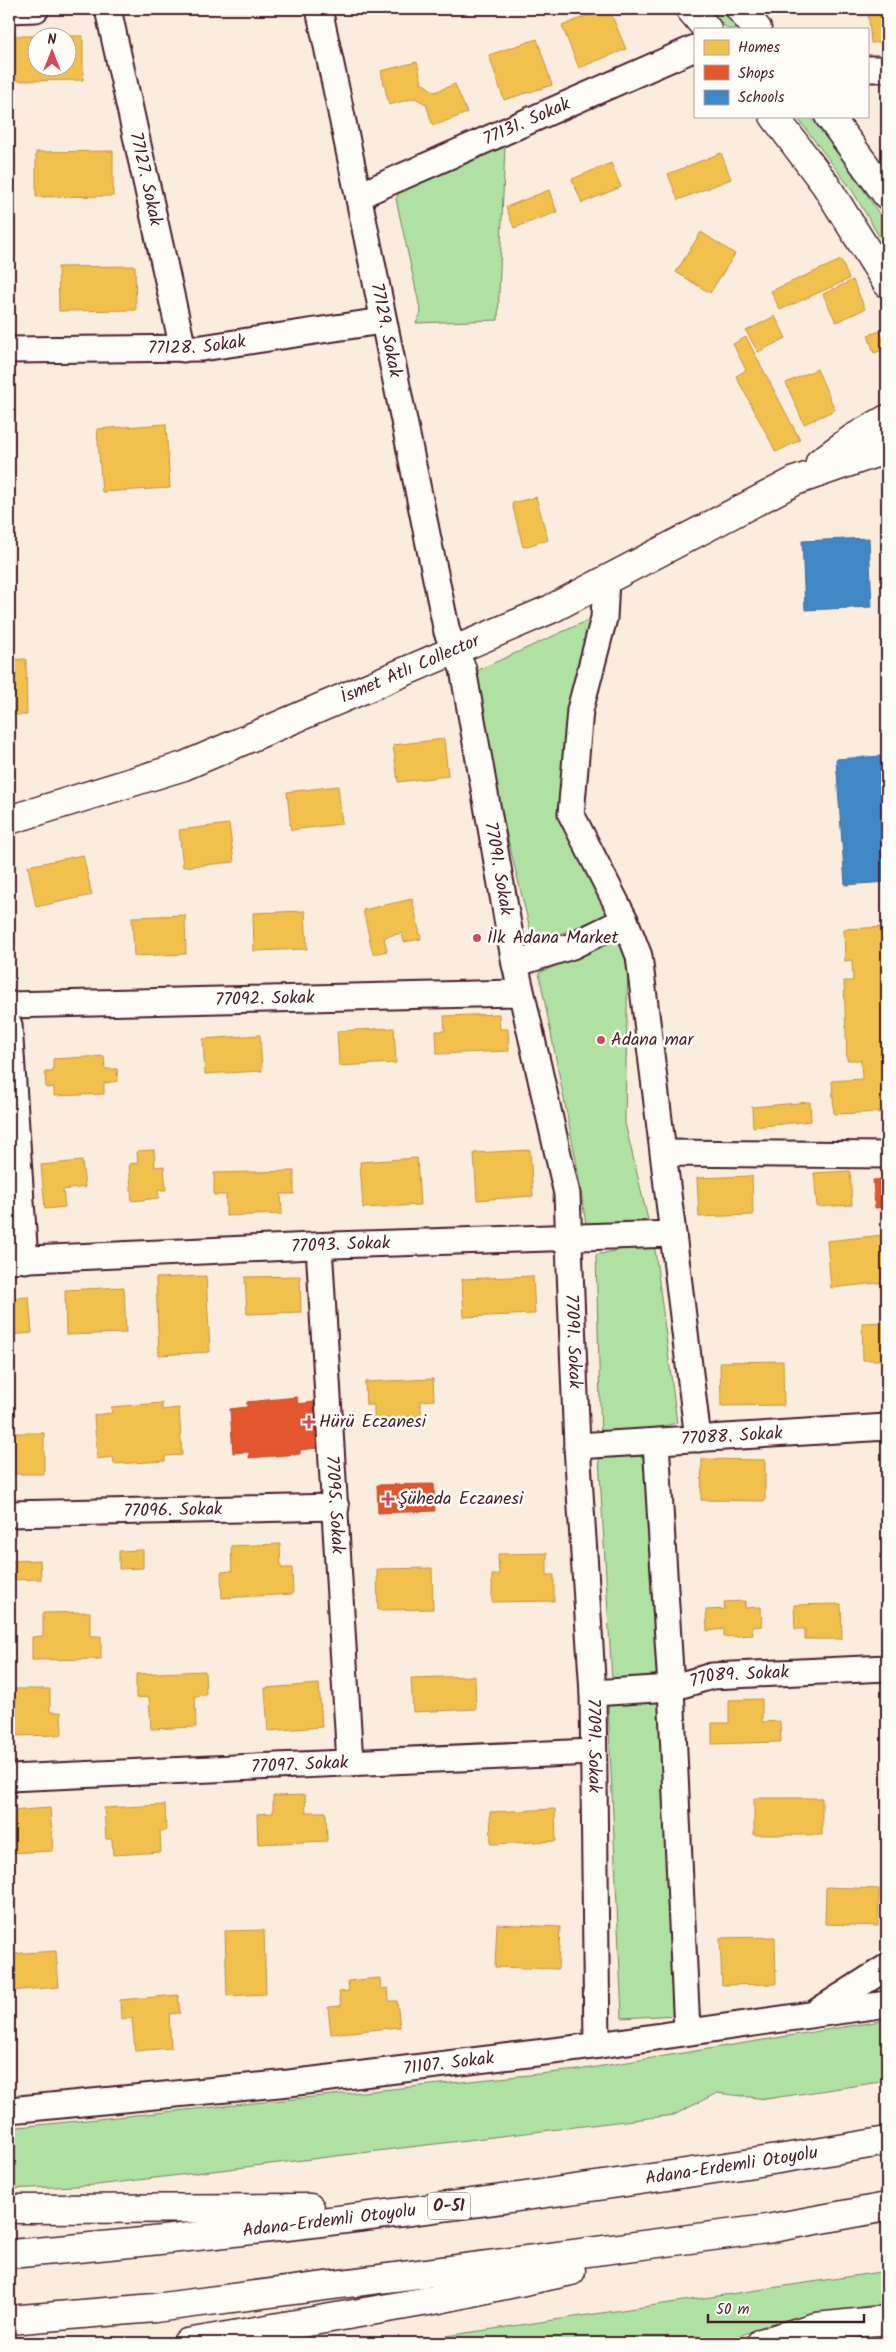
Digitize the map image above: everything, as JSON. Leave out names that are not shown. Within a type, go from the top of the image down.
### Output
[{"type":"main road","points":[[690,9],[706,28]]},
{"type":"main road","points":[[740,9],[757,28]]},
{"type":"main road","points":[[776,118],[825,184],[887,283]]},
{"type":"main road","points":[[830,118],[887,195]]},
{"type":"main road","name":"İsmet Atlı Collector","points":[[9,820],[184,766],[551,609],[795,481],[852,439],[887,419]]},
{"type":"main road","name":"İsmet Atlı Collector","points":[[795,481],[887,449]]},
{"type":"main road","name":"Adana-Erdemli Otoyolu","points":[[9,2254],[125,2245],[434,2208],[770,2162],[887,2141]]},
{"type":"main road","points":[[9,2209],[92,2207],[434,2208]]},
{"type":"main road","points":[[187,2343],[434,2300],[767,2229],[887,2207]]},
{"type":"main road","points":[[9,2320],[155,2308],[767,2229]]},
{"type":"main road","points":[[761,2343],[816,2327],[887,2320]]},
{"type":"street","points":[[9,10],[36,9]]},
{"type":"street","name":"77127. Sokak","points":[[108,9],[183,349]]},
{"type":"street","name":"77129. Sokak","points":[[319,9],[360,195],[382,321],[447,632],[453,650]]},
{"type":"street","name":"77131. Sokak","points":[[360,195],[694,48]]},
{"type":"street","points":[[868,69],[887,70]]},
{"type":"street","name":"77128. Sokak","points":[[9,350],[202,348],[382,321]]},
{"type":"street","points":[[606,581],[604,618],[580,710],[571,814],[625,920],[639,956],[698,1439]]},
{"type":"street","name":"77091. Sokak","points":[[453,650],[463,669],[515,964],[567,1194],[574,1330],[577,1446],[593,1693],[592,1752],[597,2045]]},
{"type":"street","points":[[515,964],[572,946],[625,920]]},
{"type":"street","name":"77092. Sokak","points":[[9,1005],[521,993]]},
{"type":"street","points":[[9,1024],[17,1260]]},
{"type":"street","points":[[664,1153],[887,1155]]},
{"type":"street","name":"77093. Sokak","points":[[17,1260],[319,1246],[674,1234]]},
{"type":"street","name":"77095. Sokak","points":[[319,1246],[350,1763]]},
{"type":"street","name":"77088. Sokak","points":[[577,1446],[887,1427]]},
{"type":"street","points":[[656,1442],[671,1688],[687,2031]]},
{"type":"street","name":"77096. Sokak","points":[[9,1514],[336,1508]]},
{"type":"street","name":"77089. Sokak","points":[[593,1693],[671,1688],[712,1676],[887,1668]]},
{"type":"street","name":"77097. Sokak","points":[[9,1778],[592,1752]]},
{"type":"street","points":[[810,2017],[887,1967]]},
{"type":"street","name":"71107. Sokak","points":[[9,2110],[289,2083],[597,2045],[687,2031],[810,2017],[887,2004]]},
{"type":"green space","points":[[710,9],[724,9],[740,28],[726,28]]},
{"type":"green space","points":[[798,118],[811,118],[861,186],[887,226],[887,250],[852,190]]},
{"type":"green space","points":[[505,145],[498,320],[416,323],[421,313],[396,199],[399,193]]},
{"type":"green space","points":[[593,618],[562,811],[582,864],[608,914],[534,945],[502,815],[474,672]]},
{"type":"green space","points":[[622,937],[628,956],[625,1123],[648,1220],[587,1231],[576,1160],[539,973]]},
{"type":"green space","points":[[654,1242],[677,1423],[601,1440],[596,1255]]},
{"type":"green space","points":[[650,1455],[662,1674],[612,1680],[599,1458]]},
{"type":"green space","points":[[663,1700],[677,2015],[622,2018],[608,1704]]},
{"type":"green space","points":[[887,2020],[887,2081],[766,2099],[717,2093],[674,2115],[97,2185],[9,2189],[9,2128],[578,2070]]},
{"type":"green space","points":[[887,2271],[887,2305],[867,2306],[769,2324],[722,2343],[398,2343]]},
{"type":"building: Homes","points":[[603,9],[609,9],[626,49],[579,68],[562,26]]},
{"type":"building: Homes","points":[[868,9],[887,9],[887,42],[871,43]]},
{"type":"building: Homes","points":[[9,36],[28,36],[28,78],[78,78],[78,36],[83,36],[83,80],[9,81]]},
{"type":"building: Homes","points":[[537,39],[552,85],[504,100],[489,55]]},
{"type":"building: Homes","points":[[417,62],[422,83],[435,92],[455,84],[467,113],[433,126],[426,104],[415,98],[389,105],[381,71]]},
{"type":"building: Homes","points":[[113,151],[113,196],[36,197],[36,152]]},
{"type":"building: Homes","points":[[721,153],[731,179],[678,200],[668,174]]},
{"type":"building: Homes","points":[[611,163],[621,187],[582,203],[572,179]]},
{"type":"building: Homes","points":[[549,190],[557,212],[514,228],[506,207]]},
{"type":"building: Homes","points":[[701,232],[735,254],[710,293],[676,272]]},
{"type":"building: Homes","points":[[841,260],[849,279],[780,310],[771,291]]},
{"type":"building: Homes","points":[[135,266],[136,310],[59,311],[58,267]]},
{"type":"building: Homes","points":[[853,280],[865,309],[836,322],[823,294]]},
{"type":"building: Homes","points":[[775,316],[786,338],[758,352],[746,331]]},
{"type":"building: Homes","points":[[880,331],[886,349],[874,353],[868,335]]},
{"type":"building: Homes","points":[[746,337],[800,440],[776,452],[736,376],[746,370],[733,344]]},
{"type":"building: Homes","points":[[817,369],[835,410],[804,424],[786,383]]},
{"type":"building: Homes","points":[[166,424],[170,488],[102,492],[97,429]]},
{"type":"building: Homes","points":[[536,497],[548,540],[523,547],[512,503]]},
{"type":"building: Homes","points":[[26,659],[27,715],[9,715],[9,660]]},
{"type":"building: Homes","points":[[444,739],[448,776],[398,782],[393,745]]},
{"type":"building: Homes","points":[[338,786],[342,824],[291,830],[287,792]]},
{"type":"building: Homes","points":[[229,824],[234,862],[183,867],[179,830]]},
{"type":"building: Homes","points":[[83,855],[92,895],[36,907],[28,866]]},
{"type":"building: Homes","points":[[412,899],[421,939],[404,942],[402,933],[384,937],[387,951],[373,954],[363,910]]},
{"type":"building: Homes","points":[[305,911],[307,949],[254,951],[253,913]]},
{"type":"building: Homes","points":[[185,915],[186,954],[134,956],[132,917]]},
{"type":"building: Homes","points":[[887,927],[887,1112],[834,1114],[832,1081],[862,1079],[861,1060],[847,1060],[844,981],[853,981],[852,960],[845,961],[844,929]]},
{"type":"building: Homes","points":[[499,1014],[500,1029],[508,1029],[509,1051],[437,1054],[436,1031],[445,1031],[444,1016]]},
{"type":"building: Homes","points":[[394,1028],[396,1063],[339,1066],[337,1031]]},
{"type":"building: Homes","points":[[260,1035],[262,1071],[205,1074],[203,1039]]},
{"type":"building: Homes","points":[[104,1056],[105,1069],[117,1069],[118,1081],[104,1083],[104,1094],[54,1096],[54,1087],[46,1088],[45,1072],[53,1072],[53,1059]]},
{"type":"building: Homes","points":[[810,1102],[811,1121],[753,1127],[752,1107]]},
{"type":"building: Homes","points":[[154,1150],[155,1167],[164,1166],[166,1190],[158,1190],[159,1198],[132,1201],[129,1164],[138,1163],[137,1151]]},
{"type":"building: Homes","points":[[530,1150],[533,1196],[477,1200],[474,1153]]},
{"type":"building: Homes","points":[[417,1158],[420,1205],[363,1208],[360,1162]]},
{"type":"building: Homes","points":[[82,1161],[85,1187],[63,1190],[65,1207],[45,1209],[41,1165]]},
{"type":"building: Homes","points":[[294,1171],[294,1194],[281,1194],[282,1214],[226,1216],[226,1195],[214,1195],[214,1173]]},
{"type":"building: Homes","points":[[850,1171],[852,1205],[817,1207],[814,1173]]},
{"type":"building: Homes","points":[[752,1176],[753,1215],[699,1217],[697,1178]]},
{"type":"building: Homes","points":[[883,1235],[887,1282],[831,1288],[827,1241]]},
{"type":"building: Homes","points":[[206,1276],[210,1352],[159,1355],[156,1278]]},
{"type":"building: Homes","points":[[300,1276],[301,1312],[247,1314],[245,1277]]},
{"type":"building: Homes","points":[[533,1276],[535,1314],[464,1317],[462,1279]]},
{"type":"building: Homes","points":[[124,1287],[126,1333],[66,1335],[65,1290]]},
{"type":"building: Homes","points":[[29,1297],[32,1333],[9,1335],[9,1298]]},
{"type":"building: Homes","points":[[887,1322],[887,1360],[863,1360],[862,1323]]},
{"type":"building: Homes","points":[[783,1361],[784,1405],[721,1406],[720,1362]]},
{"type":"building: Homes","points":[[433,1379],[434,1400],[421,1401],[421,1416],[374,1419],[374,1405],[366,1405],[365,1382]]},
{"type":"building: Homes","points":[[162,1403],[162,1410],[179,1408],[182,1455],[165,1456],[165,1461],[114,1464],[113,1457],[97,1459],[94,1415],[112,1413],[111,1407]]},
{"type":"building: Homes","points":[[9,1433],[44,1433],[44,1474],[9,1474]]},
{"type":"building: Homes","points":[[702,1459],[765,1460],[765,1501],[701,1500]]},
{"type":"building: Homes","points":[[280,1544],[281,1568],[292,1568],[293,1594],[222,1598],[221,1572],[232,1571],[231,1546]]},
{"type":"building: Homes","points":[[143,1550],[143,1568],[119,1569],[119,1551]]},
{"type":"building: Homes","points":[[547,1553],[547,1575],[554,1575],[554,1601],[492,1602],[492,1575],[499,1575],[498,1554]]},
{"type":"building: Homes","points":[[40,1560],[41,1579],[9,1580],[9,1561]]},
{"type":"building: Homes","points":[[432,1568],[433,1609],[378,1610],[377,1569]]},
{"type":"building: Homes","points":[[745,1601],[745,1608],[761,1607],[762,1626],[752,1627],[753,1635],[724,1637],[724,1629],[707,1631],[706,1610],[725,1609],[724,1602]]},
{"type":"building: Homes","points":[[841,1604],[842,1639],[805,1639],[805,1629],[795,1629],[794,1605]]},
{"type":"building: Homes","points":[[90,1612],[90,1636],[101,1636],[101,1659],[32,1660],[32,1637],[43,1636],[43,1613]]},
{"type":"building: Homes","points":[[205,1671],[206,1695],[195,1696],[196,1727],[151,1729],[149,1697],[136,1698],[136,1674]]},
{"type":"building: Homes","points":[[475,1676],[476,1709],[413,1712],[411,1678]]},
{"type":"building: Homes","points":[[319,1684],[322,1727],[268,1731],[265,1688]]},
{"type":"building: Homes","points":[[9,1689],[50,1689],[50,1712],[61,1712],[62,1735],[9,1736]]},
{"type":"building: Homes","points":[[762,1699],[762,1722],[780,1721],[781,1742],[712,1744],[712,1723],[729,1723],[729,1700]]},
{"type":"building: Homes","points":[[305,1795],[306,1812],[326,1812],[327,1841],[258,1844],[257,1814],[273,1813],[273,1796]]},
{"type":"building: Homes","points":[[754,1798],[822,1798],[822,1835],[754,1835]]},
{"type":"building: Homes","points":[[165,1805],[166,1831],[160,1831],[161,1852],[113,1855],[112,1839],[106,1839],[104,1808]]},
{"type":"building: Homes","points":[[50,1808],[53,1851],[9,1853],[9,1811]]},
{"type":"building: Homes","points":[[555,1809],[556,1841],[491,1844],[490,1812]]},
{"type":"building: Homes","points":[[826,1887],[879,1889],[878,1926],[825,1924]]},
{"type":"building: Homes","points":[[497,1924],[560,1927],[558,1969],[495,1967]]},
{"type":"building: Homes","points":[[264,1930],[266,1994],[227,1996],[225,1931]]},
{"type":"building: Homes","points":[[775,1937],[776,1984],[722,1985],[720,1938]]},
{"type":"building: Homes","points":[[56,1951],[59,1987],[9,1991],[9,1954]]},
{"type":"building: Homes","points":[[380,1978],[381,1989],[388,1988],[389,2001],[397,2001],[400,2027],[331,2034],[328,2007],[341,2006],[339,1992],[349,1991],[348,1981]]},
{"type":"building: Homes","points":[[178,1995],[180,2013],[169,2014],[171,2048],[135,2051],[132,2018],[121,2019],[120,2000]]},
{"type":"building: Shops","points":[[887,1179],[887,1207],[875,1208],[873,1180]]},
{"type":"building: Shops","points":[[297,1397],[298,1404],[314,1402],[318,1448],[300,1450],[300,1454],[249,1458],[249,1452],[233,1453],[230,1409],[247,1407],[247,1402]]},
{"type":"building: Shops","points":[[434,1484],[435,1511],[378,1513],[377,1485]]},
{"type":"building: Schools","points":[[869,538],[872,607],[805,610],[802,541]]},
{"type":"building: Schools","points":[[882,756],[887,828],[887,882],[845,885],[836,759]]},
{"type":"place","name":"İlk Adana Market","points":[[477,938]]},
{"type":"place","name":"Adana mar","points":[[601,1040]]},
{"type":"place","name":"Hürü Eczanesi","points":[[309,1422]]},
{"type":"place","name":"Şüheda Eczanesi","points":[[388,1499]]}]
